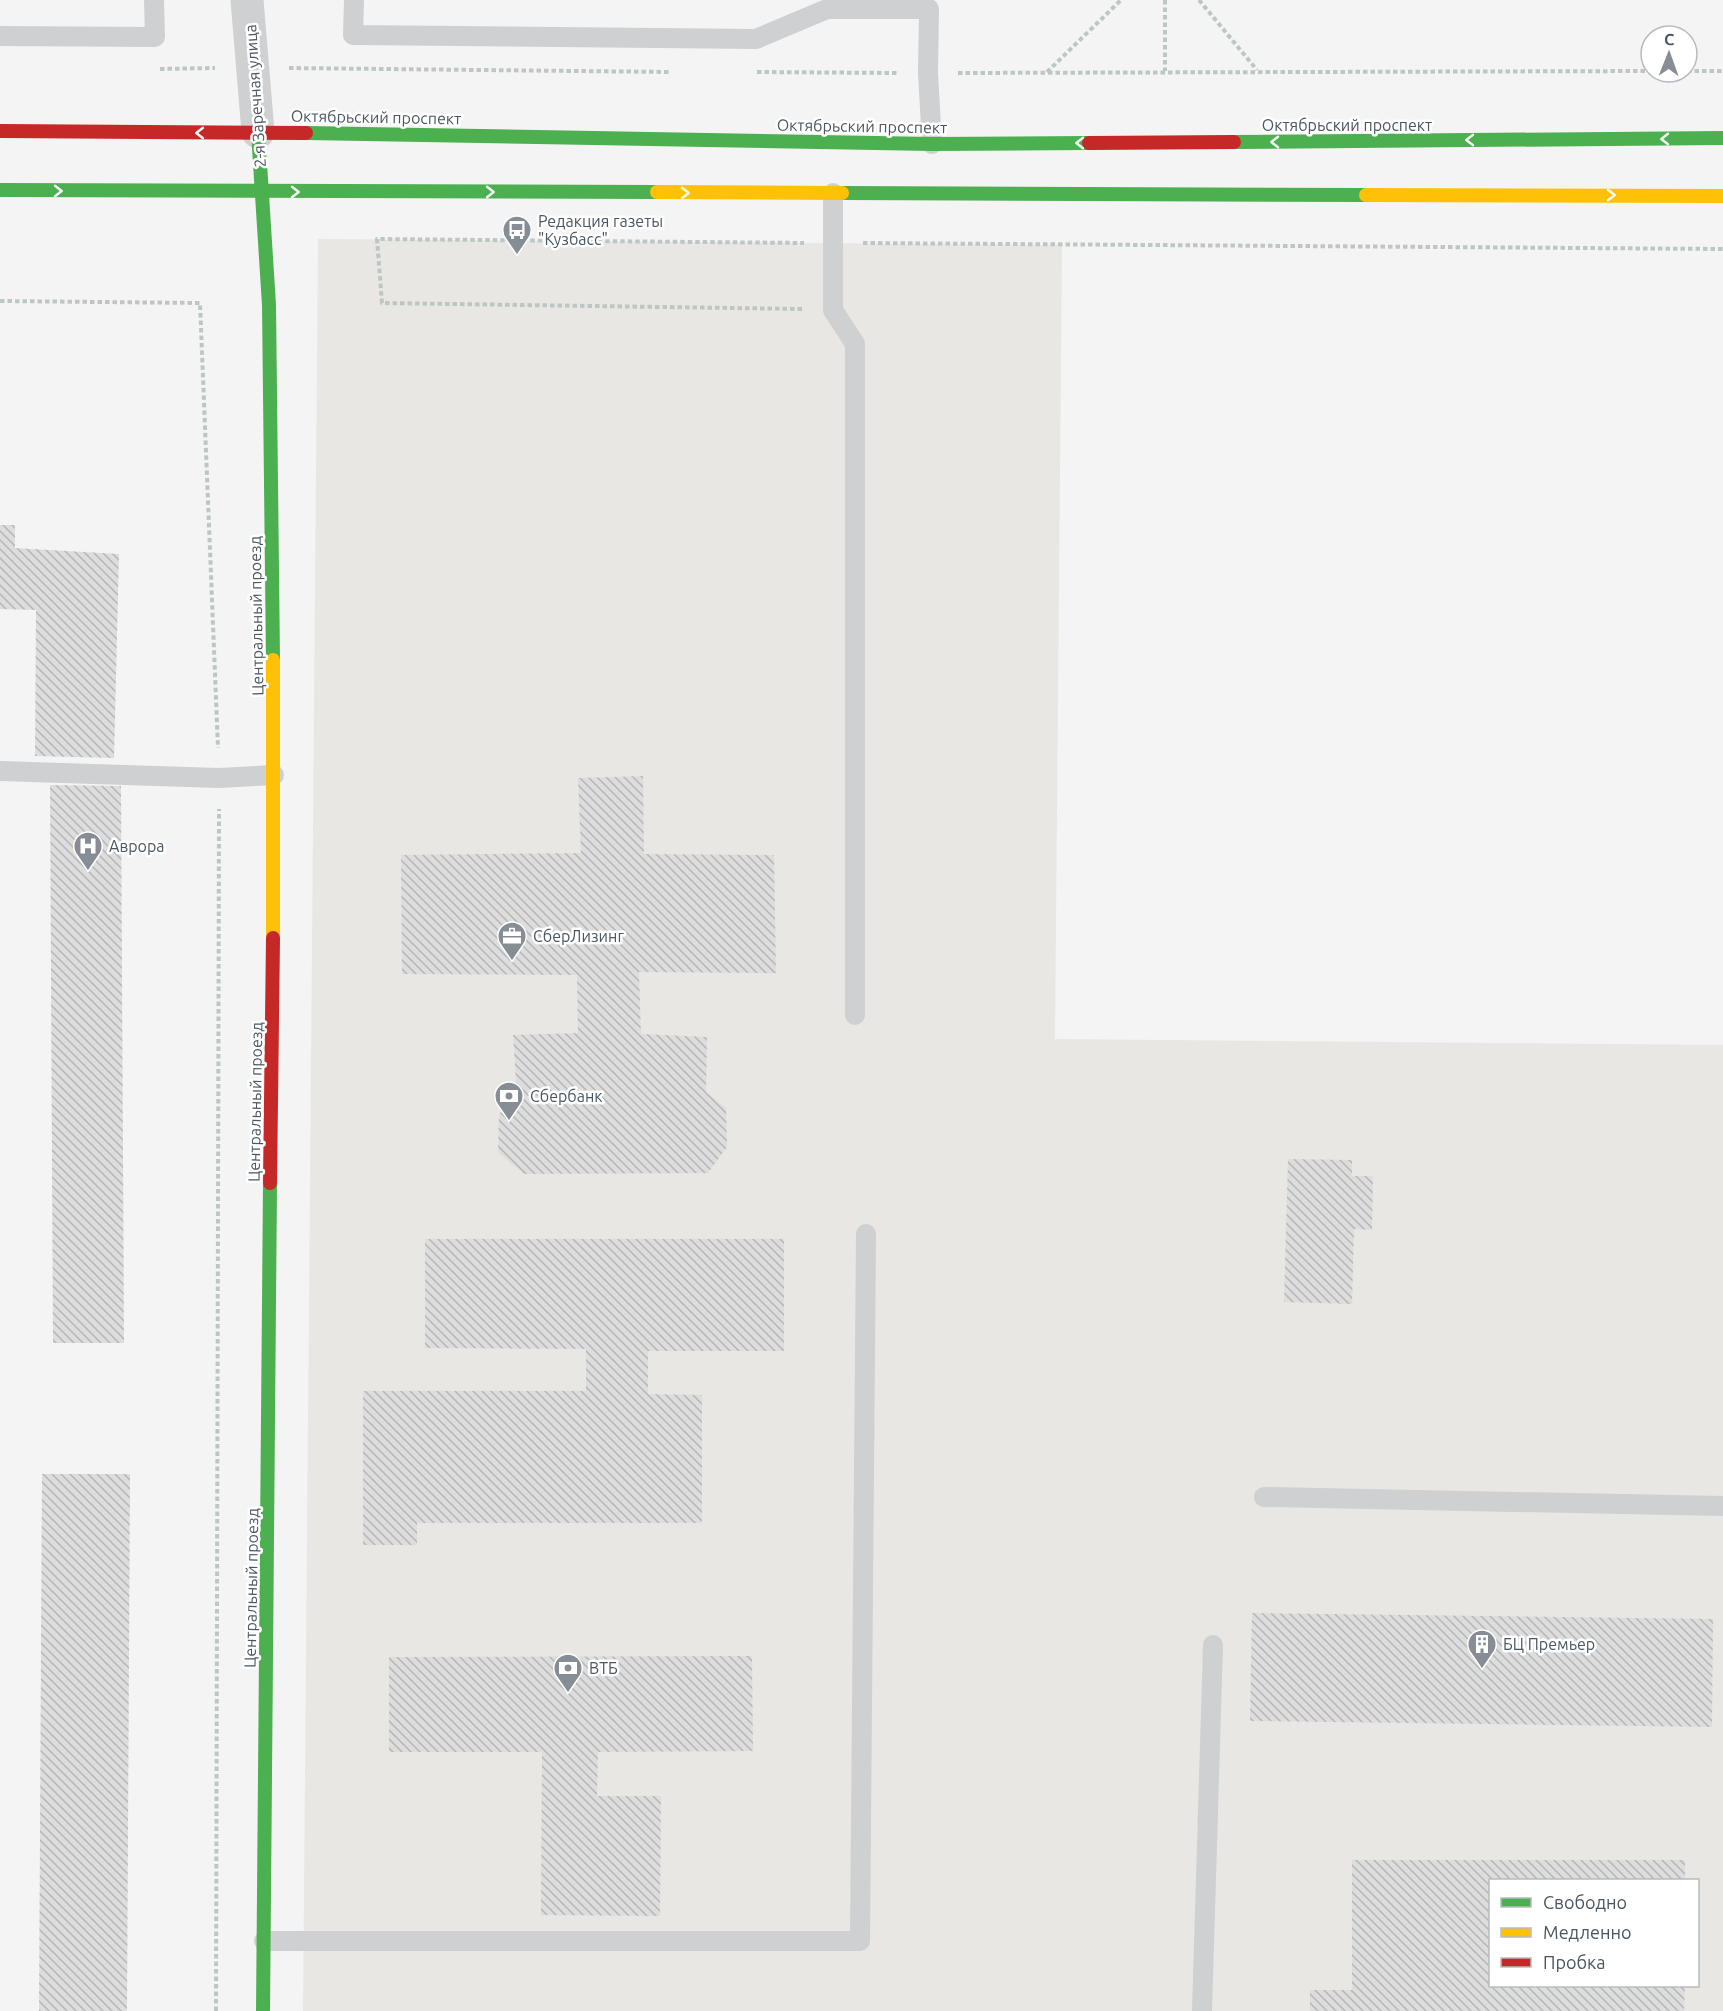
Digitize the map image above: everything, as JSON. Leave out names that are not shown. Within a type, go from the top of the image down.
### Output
[{"type":"main road","name":"Октябрьский проспект","points":[[0,131],[258,132],[932,144],[1723,138]]},
{"type":"main road","name":"2-я Заречная улица","points":[[258,132],[262,193]]},
{"type":"main road","points":[[0,190],[262,193],[1723,196]]},
{"type":"main road","name":"Центральный проезд","points":[[262,193],[269,305],[274,775],[263,2011]]},
{"type":"street","name":"2-я Заречная улица","points":[[247,0],[258,132]]},
{"type":"lane","points":[[0,36],[155,37],[154,0]]},
{"type":"lane","points":[[354,0],[353,35],[756,39],[827,9],[929,9],[928,73],[932,144]]},
{"type":"lane","points":[[833,193],[833,310],[855,344],[855,1015]]},
{"type":"lane","points":[[0,771],[219,778],[274,775]]},
{"type":"lane","points":[[264,1941],[860,1941],[866,1233]]},
{"type":"lane","points":[[1264,1497],[1723,1506]]},
{"type":"lane","points":[[1202,2011],[1213,1645]]},
{"type":"path","points":[[1047,72],[1122,0]]},
{"type":"path","points":[[1164,0],[1165,71]]},
{"type":"path","points":[[1199,0],[1258,71]]},
{"type":"path","points":[[378,71],[677,72]]},
{"type":"path","points":[[748,72],[1639,71]]},
{"type":"path","points":[[1699,71],[1723,71]]},
{"type":"path","points":[[833,310],[382,303],[378,239],[1723,249]]},
{"type":"path","points":[[0,302],[200,303],[219,778],[216,2011]]},
{"type":"shaded area","points":[[318,239],[1062,245],[1055,1039],[1723,1045],[1723,2011],[303,2011]]},
{"type":"building","points":[[0,525],[15,525],[15,548],[119,554],[114,758],[35,756],[36,610],[0,609]]},
{"type":"building","points":[[643,776],[644,854],[774,855],[776,973],[639,972],[641,1034],[707,1037],[706,1092],[726,1108],[727,1147],[708,1173],[524,1174],[498,1152],[499,1114],[517,1097],[513,1035],[578,1033],[577,975],[402,974],[401,855],[581,853],[578,778]]},
{"type":"building","points":[[50,785],[121,786],[124,1343],[53,1343]]},
{"type":"building","points":[[1288,1159],[1352,1160],[1352,1176],[1373,1176],[1372,1230],[1354,1229],[1352,1304],[1284,1302]]},
{"type":"building","points":[[425,1239],[784,1239],[784,1351],[648,1351],[648,1394],[702,1395],[702,1523],[417,1523],[417,1545],[363,1545],[363,1391],[586,1391],[586,1349],[425,1348]]},
{"type":"building","points":[[42,1474],[130,1474],[127,2011],[39,2011]]},
{"type":"building","name":"БЦ Премьер","points":[[1252,1613],[1713,1619],[1712,1727],[1250,1721]]},
{"type":"building","points":[[752,1656],[753,1751],[598,1752],[597,1796],[661,1796],[660,1916],[541,1915],[542,1752],[389,1752],[389,1657]]},
{"type":"building","points":[[1352,1860],[1685,1860],[1685,1879],[1489,1879],[1489,1987],[1685,1987],[1684,2011],[1310,2011],[1310,1990],[1352,1990]]},
{"type":"traffic: fast","points":[[258,132],[269,305],[273,660]]},
{"type":"traffic: fast","points":[[306,133],[932,144],[1089,143]]},
{"type":"traffic: fast","points":[[1234,142],[1723,138]]},
{"type":"traffic: fast","points":[[0,190],[657,192]]},
{"type":"traffic: fast","points":[[842,193],[1366,195]]},
{"type":"traffic: fast","points":[[263,2011],[270,1183]]},
{"type":"traffic: slow","points":[[657,192],[842,193]]},
{"type":"traffic: slow","points":[[1366,195],[1723,196]]},
{"type":"traffic: slow","points":[[273,660],[273,938]]},
{"type":"traffic: jam","points":[[0,131],[306,133]]},
{"type":"traffic: jam","points":[[1089,143],[1234,142]]},
{"type":"traffic: jam","points":[[270,1183],[273,938]]},
{"type":"place","name":"Редакция газеты \"Кузбасс\"","points":[[517,256]]},
{"type":"place","name":"Аврора","points":[[88,872]]},
{"type":"place","name":"СберЛизинг","points":[[512,962]]},
{"type":"place","name":"Сбербанк","points":[[509,1122]]},
{"type":"place","name":"БЦ Премьер","points":[[1482,1670]]},
{"type":"place","name":"ВТБ","points":[[568,1694]]}]
